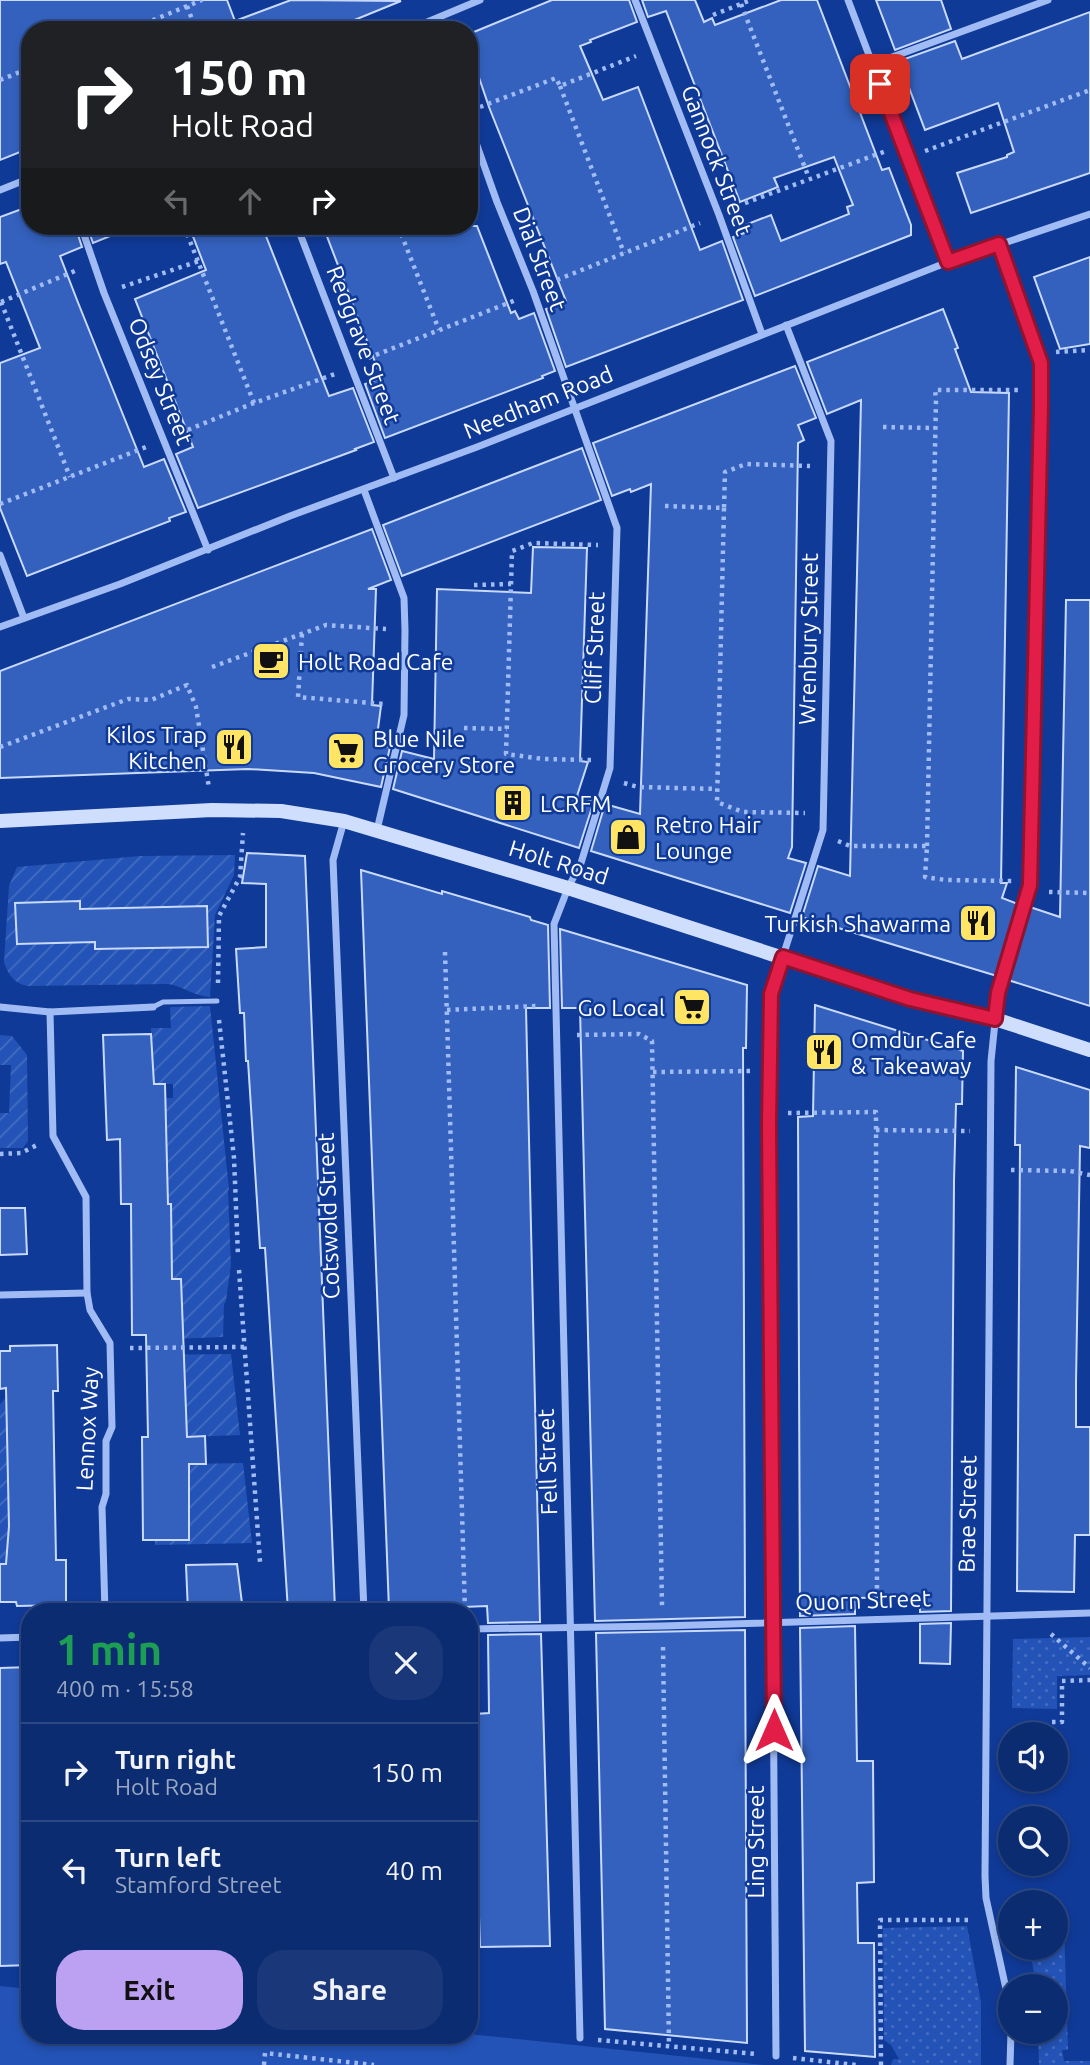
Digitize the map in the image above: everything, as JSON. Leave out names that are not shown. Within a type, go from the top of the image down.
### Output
[{"type":"main road","name":"Holt Road","points":[[0,821],[212,810],[281,811],[344,821],[568,888],[910,999],[995,1019],[1090,1050]]},
{"type":"street","points":[[440,21],[480,0]]},
{"type":"street","name":"Gannock Street","points":[[635,0],[719,215],[762,334]]},
{"type":"street","points":[[848,0],[948,262]]},
{"type":"street","points":[[873,64],[1048,0]]},
{"type":"street","name":"Dial Street","points":[[478,148],[534,291],[574,409]]},
{"type":"street","points":[[0,190],[21,182]]},
{"type":"street","name":"Needham Road","points":[[0,627],[364,490],[948,262],[1090,214]]},
{"type":"street","name":"Odsey Street","points":[[83,235],[104,293],[208,550]]},
{"type":"street","name":"Redgrave Street","points":[[300,235],[394,478]]},
{"type":"street","name":"Brae Street","points":[[999,244],[1039,358],[1040,390],[1031,881],[998,993],[991,1061],[985,1876],[1003,1974]]},
{"type":"street","name":"Wrenbury Street","points":[[783,957],[821,835],[831,441],[786,324]]},
{"type":"street","name":"Cliff Street","points":[[568,888],[581,863],[610,760],[617,546],[617,528],[574,409]]},
{"type":"street","points":[[364,490],[404,598],[405,706],[377,830]]},
{"type":"street","points":[[0,555],[24,618]]},
{"type":"street","name":"Cotswold Street","points":[[344,821],[333,860],[364,1603]]},
{"type":"street","name":"Fell Street","points":[[568,888],[554,924],[555,1035],[580,2038]]},
{"type":"street","name":"Ling Street","points":[[776,2056],[770,1113],[771,994],[783,957]]},
{"type":"street","points":[[0,1007],[50,1012],[153,1007]]},
{"type":"street","points":[[50,1012],[53,1136]]},
{"type":"street","name":"Lennox Way","points":[[53,1136],[86,1197],[87,1293],[90,1310],[110,1343],[112,1427],[106,1441],[106,1494],[102,1507],[105,1603]]},
{"type":"street","points":[[0,1295],[87,1293]]},
{"type":"street","name":"Quorn Street","points":[[478,1629],[1090,1613]]},
{"type":"street","points":[[0,1638],[21,1637]]},
{"type":"street","points":[[1010,2065],[1011,2044]]},
{"type":"lane","points":[[153,1007],[163,1002],[217,1001]]},
{"type":"path","points":[[151,21],[202,0]]},
{"type":"path","points":[[713,15],[751,0]]},
{"type":"path","points":[[741,4],[809,178]]},
{"type":"path","points":[[187,6],[193,21]]},
{"type":"path","points":[[560,86],[654,50]]},
{"type":"path","points":[[0,80],[21,72]]},
{"type":"path","points":[[478,108],[556,78],[624,253]]},
{"type":"path","points":[[908,156],[934,149],[1090,90]]},
{"type":"path","points":[[0,504],[254,403],[352,368],[370,356],[513,302],[624,253],[809,178],[903,145]]},
{"type":"path","points":[[188,235],[254,403]]},
{"type":"path","points":[[402,235],[439,330]]},
{"type":"path","points":[[104,293],[199,261]]},
{"type":"path","points":[[70,477],[1,302],[94,263]]},
{"type":"path","points":[[1039,358],[1063,350],[1090,350]]},
{"type":"path","points":[[1031,881],[946,880],[925,877],[935,390],[1040,390]]},
{"type":"path","points":[[883,427],[935,428]]},
{"type":"path","points":[[823,813],[743,812],[717,802],[717,789],[725,472],[747,464],[830,467]]},
{"type":"path","points":[[665,506],[724,508]]},
{"type":"path","points":[[610,760],[543,759],[506,754],[512,551],[533,543],[617,546]]},
{"type":"path","points":[[474,585],[511,584]]},
{"type":"path","points":[[212,667],[326,625],[405,630]]},
{"type":"path","points":[[302,634],[298,697],[405,706]]},
{"type":"path","points":[[0,747],[128,699],[151,700],[187,685],[196,707],[212,810]]},
{"type":"path","points":[[464,728],[507,729]]},
{"type":"path","points":[[607,777],[638,787],[717,789]]},
{"type":"path","points":[[238,1256],[234,1158],[217,1001],[219,916],[240,877],[242,810]]},
{"type":"path","points":[[821,835],[850,846],[927,846]]},
{"type":"path","points":[[1028,892],[1090,892]]},
{"type":"path","points":[[445,952],[465,1603]]},
{"type":"path","points":[[447,1010],[555,1005]]},
{"type":"path","points":[[555,1035],[639,1034],[652,1041],[669,2046]]},
{"type":"path","points":[[653,1072],[771,1071]]},
{"type":"path","points":[[770,1113],[876,1112],[877,1618]]},
{"type":"path","points":[[876,1130],[990,1131]]},
{"type":"path","points":[[0,1154],[21,1153],[53,1136]]},
{"type":"path","points":[[990,1170],[1070,1171],[1090,1175]]},
{"type":"path","points":[[239,1270],[260,1562]]},
{"type":"path","points":[[110,1348],[245,1347]]},
{"type":"path","points":[[1029,1615],[1090,1668]]},
{"type":"path","points":[[1062,1722],[1062,1681],[1090,1680]]},
{"type":"path","points":[[881,2065],[880,1920],[991,1920]]},
{"type":"path","points":[[580,2038],[856,2065]]},
{"type":"path","points":[[264,2065],[265,2053],[374,2065]]},
{"type":"shaded area","points":[[235,855],[234,875],[215,915],[210,997],[168,984],[28,986],[13,978],[4,962],[9,886],[17,867],[140,856]],"holes":[[[80,901],[81,942],[16,943],[16,903]],[[207,906],[208,946],[175,947],[174,907]],[[95,910],[160,947],[96,949]]]},
{"type":"shaded area","points":[[210,1006],[229,1189],[231,1265],[224,1304],[223,1337],[146,1340],[181,1279],[172,1279],[171,1204],[167,1204],[154,1098],[173,1098],[173,1084],[153,1084],[151,1028],[171,1028],[170,1007]]},
{"type":"shaded area","points":[[0,1035],[12,1036],[27,1055],[28,1141],[23,1148],[0,1148],[0,1113],[9,1113],[11,1065],[0,1065]]},
{"type":"shaded area","points":[[231,1354],[240,1435],[187,1437],[185,1360],[147,1360],[146,1355]]},
{"type":"shaded area","points":[[11,1392],[8,1478],[16,1564],[0,1564],[0,1404]]},
{"type":"shaded area","points":[[243,1463],[252,1543],[155,1545],[155,1540],[189,1539],[188,1464]]},
{"type":"shaded area","points":[[1090,1637],[1090,1675],[1057,1676],[1057,1709],[1012,1708],[1013,1639]]},
{"type":"shaded area","points":[[967,1926],[981,2002],[981,2065],[891,2065],[893,2059],[899,2059],[891,2045],[884,2040],[883,1928]]},
{"type":"shaded area","points":[[1032,1960],[1065,1960],[1066,1974],[1034,1974]]},
{"type":"shaded area","points":[[0,1986],[21,1988],[21,2044],[478,2044],[478,2035],[765,2065],[0,2065]]},
{"type":"shaded area","points":[[1038,2044],[1068,2044],[1068,2050],[1062,2050],[1064,2061],[1090,2061],[1090,2065],[1039,2065]]},
{"type":"building","points":[[0,0],[227,0],[235,21],[21,21],[21,152],[0,160]]},
{"type":"building","points":[[291,0],[401,1],[352,21],[235,21]]},
{"type":"building","points":[[552,0],[629,0],[637,22],[580,46],[603,100],[638,87],[700,250],[722,241],[743,300],[566,367],[546,309],[566,301],[478,75],[478,30]]},
{"type":"building","points":[[642,0],[695,0],[704,22],[712,18],[715,25],[781,0],[817,0],[882,170],[889,168],[911,225],[911,235],[755,296],[733,237],[747,232],[745,225],[771,215],[781,241],[849,214],[847,207],[853,205],[834,157],[774,178],[778,187],[740,202],[666,11],[648,17]]},
{"type":"building","points":[[876,0],[941,0],[951,29],[895,50]]},
{"type":"building","points":[[1090,12],[1090,173],[971,213],[957,173],[1007,157],[1014,152],[998,103],[925,130],[899,61],[955,41],[962,59]]},
{"type":"building","points":[[21,209],[21,235],[78,235],[82,247],[60,256],[77,300],[144,467],[164,459],[186,512],[169,518],[170,521],[27,576],[0,508],[0,363],[40,348],[6,262],[0,264],[0,217]]},
{"type":"building","points":[[478,229],[511,313],[515,311],[519,319],[534,313],[555,371],[542,376],[543,378],[385,438],[365,384],[376,380],[375,377],[380,375],[326,235],[478,235]]},
{"type":"building","points":[[90,235],[113,235],[93,243]]},
{"type":"building","points":[[192,235],[266,235],[329,396],[353,388],[374,442],[198,508],[176,454],[193,447],[135,299],[206,270]]},
{"type":"building","points":[[1090,257],[1090,344],[1060,349],[1034,277]]},
{"type":"building","points":[[943,309],[971,392],[1009,393],[1001,883],[1007,883],[1002,898],[1018,904],[997,976],[802,917],[818,866],[850,876],[861,400],[827,414],[807,362]]},
{"type":"building","points":[[795,366],[816,418],[798,425],[804,440],[798,443],[792,847],[788,858],[806,863],[790,913],[591,851],[605,804],[640,814],[651,484],[612,496],[593,443]]},
{"type":"building","points":[[582,448],[601,500],[402,576],[383,525]]},
{"type":"building","points":[[372,529],[391,580],[368,589],[376,589],[372,705],[381,706],[376,744],[390,747],[381,787],[314,773],[248,769],[0,778],[0,671]]},
{"type":"building","points":[[533,547],[587,548],[580,761],[588,762],[577,796],[594,801],[579,848],[393,789],[402,751],[434,759],[437,589],[531,593]]},
{"type":"building","points":[[1066,600],[1090,600],[1090,1006],[1008,980],[1030,907],[1060,917]]},
{"type":"building","points":[[247,853],[305,856],[335,1603],[287,1603],[265,1248],[260,1248],[248,1061],[244,1013],[240,1013],[236,949],[266,947],[266,884],[242,883]]},
{"type":"building","points":[[361,870],[442,894],[442,891],[530,917],[531,920],[548,925],[550,1008],[526,1008],[540,1622],[488,1623],[487,1606],[478,1606],[478,1603],[389,1603]]},
{"type":"building","points":[[80,901],[80,909],[207,906],[208,947],[95,949],[95,942],[17,944],[15,903]]},
{"type":"building","points":[[560,929],[747,985],[746,1048],[743,1048],[745,1617],[595,1621],[580,1008],[562,1008]]},
{"type":"building","points":[[815,1005],[963,1051],[962,1104],[956,1104],[954,1181],[951,1611],[920,1612],[920,1597],[855,1598],[855,1614],[800,1616],[798,1117],[813,1116]]},
{"type":"building","points":[[151,1034],[154,1084],[165,1084],[172,1279],[181,1279],[187,1437],[205,1436],[206,1464],[189,1464],[189,1540],[143,1540],[142,1437],[148,1437],[146,1335],[132,1335],[131,1204],[121,1204],[120,1139],[107,1140],[103,1035]]},
{"type":"building","points":[[1016,1067],[1090,1090],[1090,1148],[1080,1146],[1076,1427],[1090,1427],[1090,1535],[1075,1535],[1074,1592],[1017,1591],[1020,1145],[1015,1145]]},
{"type":"building","points":[[0,1208],[25,1208],[27,1254],[0,1255]]},
{"type":"building","points":[[57,1345],[58,1391],[53,1391],[56,1560],[66,1560],[66,1603],[21,1603],[21,1606],[17,1606],[16,1602],[0,1602],[0,1564],[6,1564],[9,1526],[6,1388],[0,1389],[0,1351],[10,1351],[10,1346]]},
{"type":"building","points":[[237,1564],[242,1603],[188,1603],[186,1565]]},
{"type":"building","points":[[951,1623],[950,1664],[920,1663],[920,1624]]},
{"type":"building","points":[[855,1626],[857,1761],[873,1761],[874,1882],[857,1883],[858,1943],[874,1943],[875,2057],[805,2051],[800,1628]]},
{"type":"building","points":[[745,1630],[747,2043],[605,2029],[596,1633]]},
{"type":"building","points":[[541,1634],[550,1946],[480,1947],[478,1714],[489,1713],[488,1635]]},
{"type":"building","points":[[21,1667],[21,1965],[0,1966],[0,1668]]},
{"type":"place","name":"Holt Road Cafe","points":[[271,661]]},
{"type":"place","name":"Kilos Trap Kitchen","points":[[234,747]]},
{"type":"place","name":"Blue Nile Grocery Store","points":[[346,751]]},
{"type":"place","name":"LCRFM","points":[[513,803]]},
{"type":"place","name":"Retro Hair Lounge","points":[[628,837]]},
{"type":"place","name":"Turkish Shawarma","points":[[978,923]]},
{"type":"place","name":"Go Local","points":[[692,1007]]},
{"type":"place","name":"Omdur Cafe & Takeaway","points":[[824,1052]]},
{"type":"route","points":[[774,1730],[769,1125],[771,994],[783,957],[910,999],[995,1019],[998,993],[1030,885],[1041,363],[999,244],[948,262],[880,84]]}]
